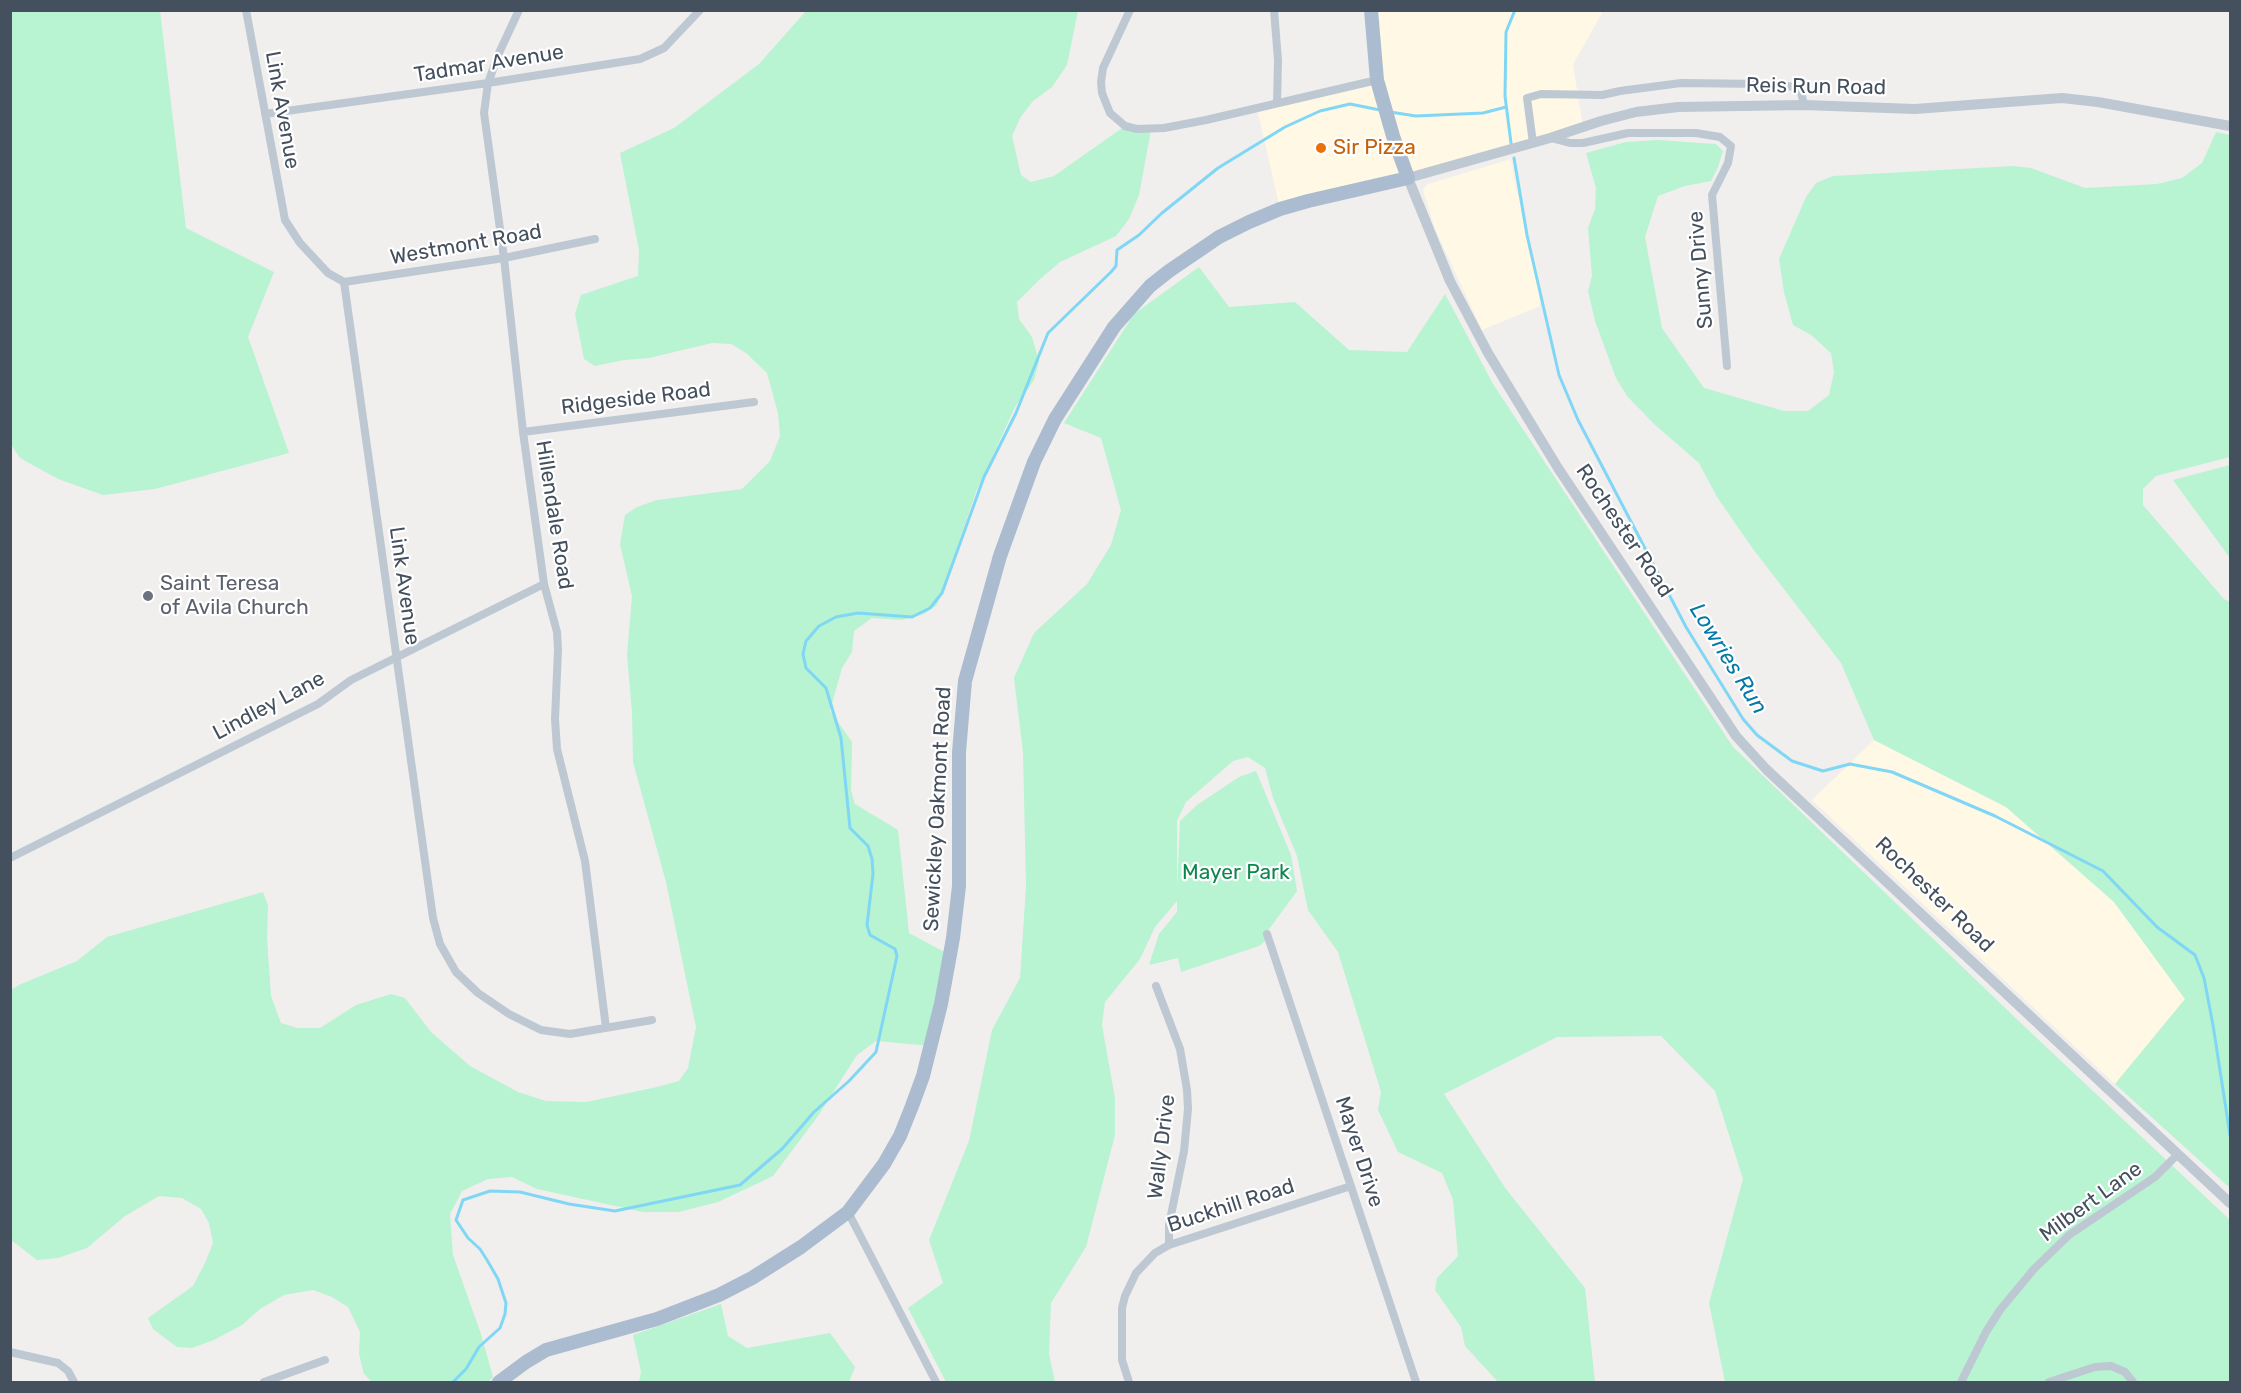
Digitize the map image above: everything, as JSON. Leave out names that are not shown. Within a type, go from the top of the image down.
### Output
[{"type":"main road","name":"Rochester Road","points":[[1371,10],[1377,80],[1408,178]]},
{"type":"main road","name":"Sewickley Oakmont Road","points":[[499,1383],[525,1362],[546,1350],[657,1319],[736,1287],[801,1247],[848,1212],[875,1178],[900,1136],[918,1090],[936,1026],[950,955],[959,886],[959,752],[965,681],[1010,527],[1028,477],[1051,427],[1128,309],[1150,286],[1193,254],[1249,222],[1280,209],[1408,178]]},
{"type":"street","name":"Link Avenue","points":[[246,10],[285,220],[300,243],[328,273],[344,282],[433,918],[440,944],[456,972],[478,993],[510,1014],[541,1030],[570,1034],[652,1020]]},
{"type":"street","name":"Hillendale Road","points":[[519,10],[488,83],[483,113],[504,258],[523,432],[544,584],[557,641],[555,719],[557,750],[585,861],[606,1028]]},
{"type":"street","name":"Tadmar Avenue","points":[[265,114],[640,59],[664,48],[700,10]]},
{"type":"street","points":[[1130,10],[1103,68],[1101,82],[1105,104],[1116,120],[1137,129],[1151,130],[1206,120],[1377,80]]},
{"type":"street","points":[[1274,10],[1278,60],[1277,103]]},
{"type":"street","points":[[1533,143],[1527,98],[1541,94],[1602,95],[1682,83],[1764,84],[1796,87],[1801,92],[1804,105]]},
{"type":"street","name":"Reis Run Road","points":[[1408,178],[1602,121],[1657,109],[1678,107],[1804,105],[1915,109],[2062,98],[2098,102],[2230,126]]},
{"type":"street","name":"Sunny Drive","points":[[1550,138],[1570,143],[1583,143],[1628,133],[1696,133],[1720,137],[1731,146],[1728,164],[1712,195],[1727,366]]},
{"type":"street","name":"Rochester Road","points":[[1408,178],[1450,281],[1488,353],[1558,468],[1736,736],[1766,769],[2230,1203]]},
{"type":"street","name":"Westmont Road","points":[[344,282],[504,258],[595,239]]},
{"type":"street","name":"Ridgeside Road","points":[[523,432],[754,402]]},
{"type":"street","name":"Lindley Lane","points":[[10,858],[318,704],[351,680],[544,584]]},
{"type":"street","name":"Mayer Drive","points":[[1267,934],[1416,1383]]},
{"type":"street","name":"Wally Drive","points":[[1156,986],[1180,1049],[1187,1090],[1185,1139],[1181,1171],[1169,1225],[1168,1245]]},
{"type":"street","name":"Milbert Lane","points":[[1961,1383],[1995,1317],[2034,1269],[2069,1235],[2156,1177],[2178,1154]]},
{"type":"street","name":"Buckhill Road","points":[[1129,1383],[1122,1360],[1121,1339],[1125,1296],[1136,1273],[1155,1253],[1168,1245],[1351,1186]]},
{"type":"street","points":[[848,1212],[936,1383]]},
{"type":"street","points":[[10,1352],[58,1363],[68,1371],[74,1383]]},
{"type":"street","points":[[264,1383],[325,1360]]},
{"type":"street","points":[[2049,1383],[2095,1366],[2111,1366],[2125,1372],[2133,1383]]},
{"type":"street","name":"Milbert Lane","points":[[1968,1370],[1969,1383]]},
{"type":"shaded area","points":[[1599,10],[1602,13],[1573,65],[1583,127],[1280,209],[1257,108],[1377,80],[1371,11]]},
{"type":"shaded area","points":[[1511,159],[1539,279],[1540,306],[1482,330],[1435,229],[1423,190],[1428,184]]},
{"type":"shaded area","points":[[1874,740],[2006,807],[2114,902],[2185,999],[2115,1084],[1812,800]]},
{"type":"green space","points":[[10,11],[160,11],[186,228],[274,272],[248,337],[289,453],[155,489],[103,495],[58,479],[20,458],[10,443]]},
{"type":"green space","points":[[806,11],[1078,11],[1067,65],[1052,87],[1033,101],[1020,118],[1012,136],[1021,175],[1031,182],[1054,176],[1125,126],[1151,130],[1139,195],[1129,219],[1116,236],[1060,262],[1017,302],[1019,319],[1032,337],[1039,361],[1034,380],[1015,407],[976,492],[937,605],[924,614],[902,620],[872,618],[854,631],[852,652],[842,668],[830,711],[852,742],[851,790],[855,804],[898,830],[909,933],[950,955],[931,1046],[876,1041],[857,1055],[818,1116],[773,1176],[718,1202],[679,1212],[643,1212],[537,1189],[512,1177],[488,1179],[462,1191],[450,1214],[453,1255],[481,1334],[493,1377],[488,1382],[372,1382],[364,1374],[359,1354],[360,1332],[348,1307],[332,1297],[313,1290],[284,1295],[260,1309],[242,1325],[214,1340],[192,1348],[177,1347],[153,1329],[148,1318],[193,1286],[205,1263],[213,1243],[209,1223],[201,1209],[182,1198],[159,1196],[125,1216],[87,1248],[58,1258],[37,1260],[11,1240],[10,990],[77,961],[107,937],[263,892],[268,905],[267,938],[271,996],[281,1023],[297,1028],[320,1028],[356,1005],[391,994],[405,998],[431,1032],[470,1066],[518,1092],[546,1101],[586,1102],[657,1087],[679,1081],[688,1068],[696,1027],[666,882],[633,762],[632,712],[627,655],[632,596],[620,544],[625,515],[637,507],[657,500],[742,489],[770,461],[780,436],[778,413],[767,373],[746,353],[731,344],[712,343],[649,358],[595,366],[584,359],[575,314],[581,295],[638,276],[639,250],[620,153],[674,128],[759,64]]},
{"type":"green space","points":[[2216,132],[2230,135],[2230,457],[2156,476],[2143,489],[2143,505],[2224,599],[2230,602],[2230,1188],[2115,1084],[2185,999],[2114,902],[2006,807],[1874,740],[1841,663],[1753,549],[1717,497],[1699,463],[1654,424],[1627,396],[1616,378],[1595,321],[1588,291],[1592,276],[1588,228],[1595,209],[1596,188],[1586,153],[1626,142],[1658,140],[1716,144],[1723,151],[1711,181],[1685,186],[1658,196],[1645,237],[1662,328],[1704,388],[1784,411],[1808,411],[1829,395],[1834,372],[1831,353],[1811,335],[1793,325],[1784,292],[1779,259],[1806,197],[1816,183],[1833,176],[2013,166],[2031,168],[2085,188],[2157,184],[2182,178],[2202,163]]},
{"type":"green space","name":"Mayer Park","points":[[1199,267],[1229,307],[1295,302],[1349,350],[1407,352],[1445,294],[1493,384],[1733,747],[2230,1220],[2230,1382],[1725,1382],[1709,1303],[1743,1179],[1715,1091],[1661,1036],[1557,1037],[1444,1094],[1506,1189],[1585,1288],[1595,1382],[1498,1382],[1465,1346],[1461,1327],[1435,1290],[1437,1278],[1458,1256],[1453,1200],[1442,1173],[1398,1152],[1378,1110],[1381,1092],[1338,952],[1308,910],[1297,856],[1273,798],[1265,768],[1248,757],[1233,761],[1186,802],[1177,821],[1177,890],[1180,821],[1197,805],[1239,777],[1256,771],[1291,855],[1297,891],[1267,932],[1269,938],[1259,946],[1181,972],[1178,958],[1149,965],[1159,934],[1177,912],[1177,901],[1155,927],[1140,959],[1105,1002],[1102,1025],[1115,1098],[1115,1135],[1086,1247],[1051,1303],[1049,1354],[1055,1382],[946,1382],[908,1308],[943,1283],[929,1240],[969,1141],[992,1030],[1020,978],[1026,886],[1023,752],[1014,678],[1034,633],[1087,584],[1111,545],[1121,510],[1101,438],[1064,423],[1134,314]]},
{"type":"green space","points":[[2230,465],[2230,558],[2173,480]]},
{"type":"green space","points":[[721,1304],[728,1336],[747,1348],[830,1333],[855,1367],[849,1382],[639,1382],[641,1372],[633,1335]]},
{"type":"waterway","name":"Lowries Run","points":[[1511,143],[1505,96],[1506,32],[1515,10]]},
{"type":"waterway","points":[[453,1382],[466,1369],[479,1347],[500,1328],[506,1303],[498,1279],[487,1260],[456,1220],[463,1200],[490,1191],[520,1192],[569,1204],[615,1211],[740,1185],[782,1149],[814,1112],[849,1081],[876,1052],[897,956],[895,949],[870,935],[867,925],[873,874],[872,859],[868,846],[850,828],[841,738],[826,688],[806,668],[803,654],[806,641],[819,626],[836,617],[858,613],[912,617],[930,608],[942,593],[984,477],[1016,413],[1048,333],[1116,266],[1117,250],[1139,235],[1162,213],[1218,168],[1285,127],[1320,111],[1350,104],[1380,110]]},
{"type":"waterway","points":[[1390,112],[1416,116],[1483,113],[1506,107]]},
{"type":"waterway","name":"Lowries Run","points":[[1514,158],[1527,235],[1559,375],[1578,420],[1686,627],[1743,719],[1757,735],[1792,761],[1823,771],[1850,764],[1892,772],[1995,816],[2103,871],[2157,927],[2195,955],[2204,978],[2230,1135]]},
{"type":"place","name":"Sir Pizza","points":[[1321,148]]},
{"type":"place","name":"Saint Teresa of Avila Church","points":[[148,596]]}]
